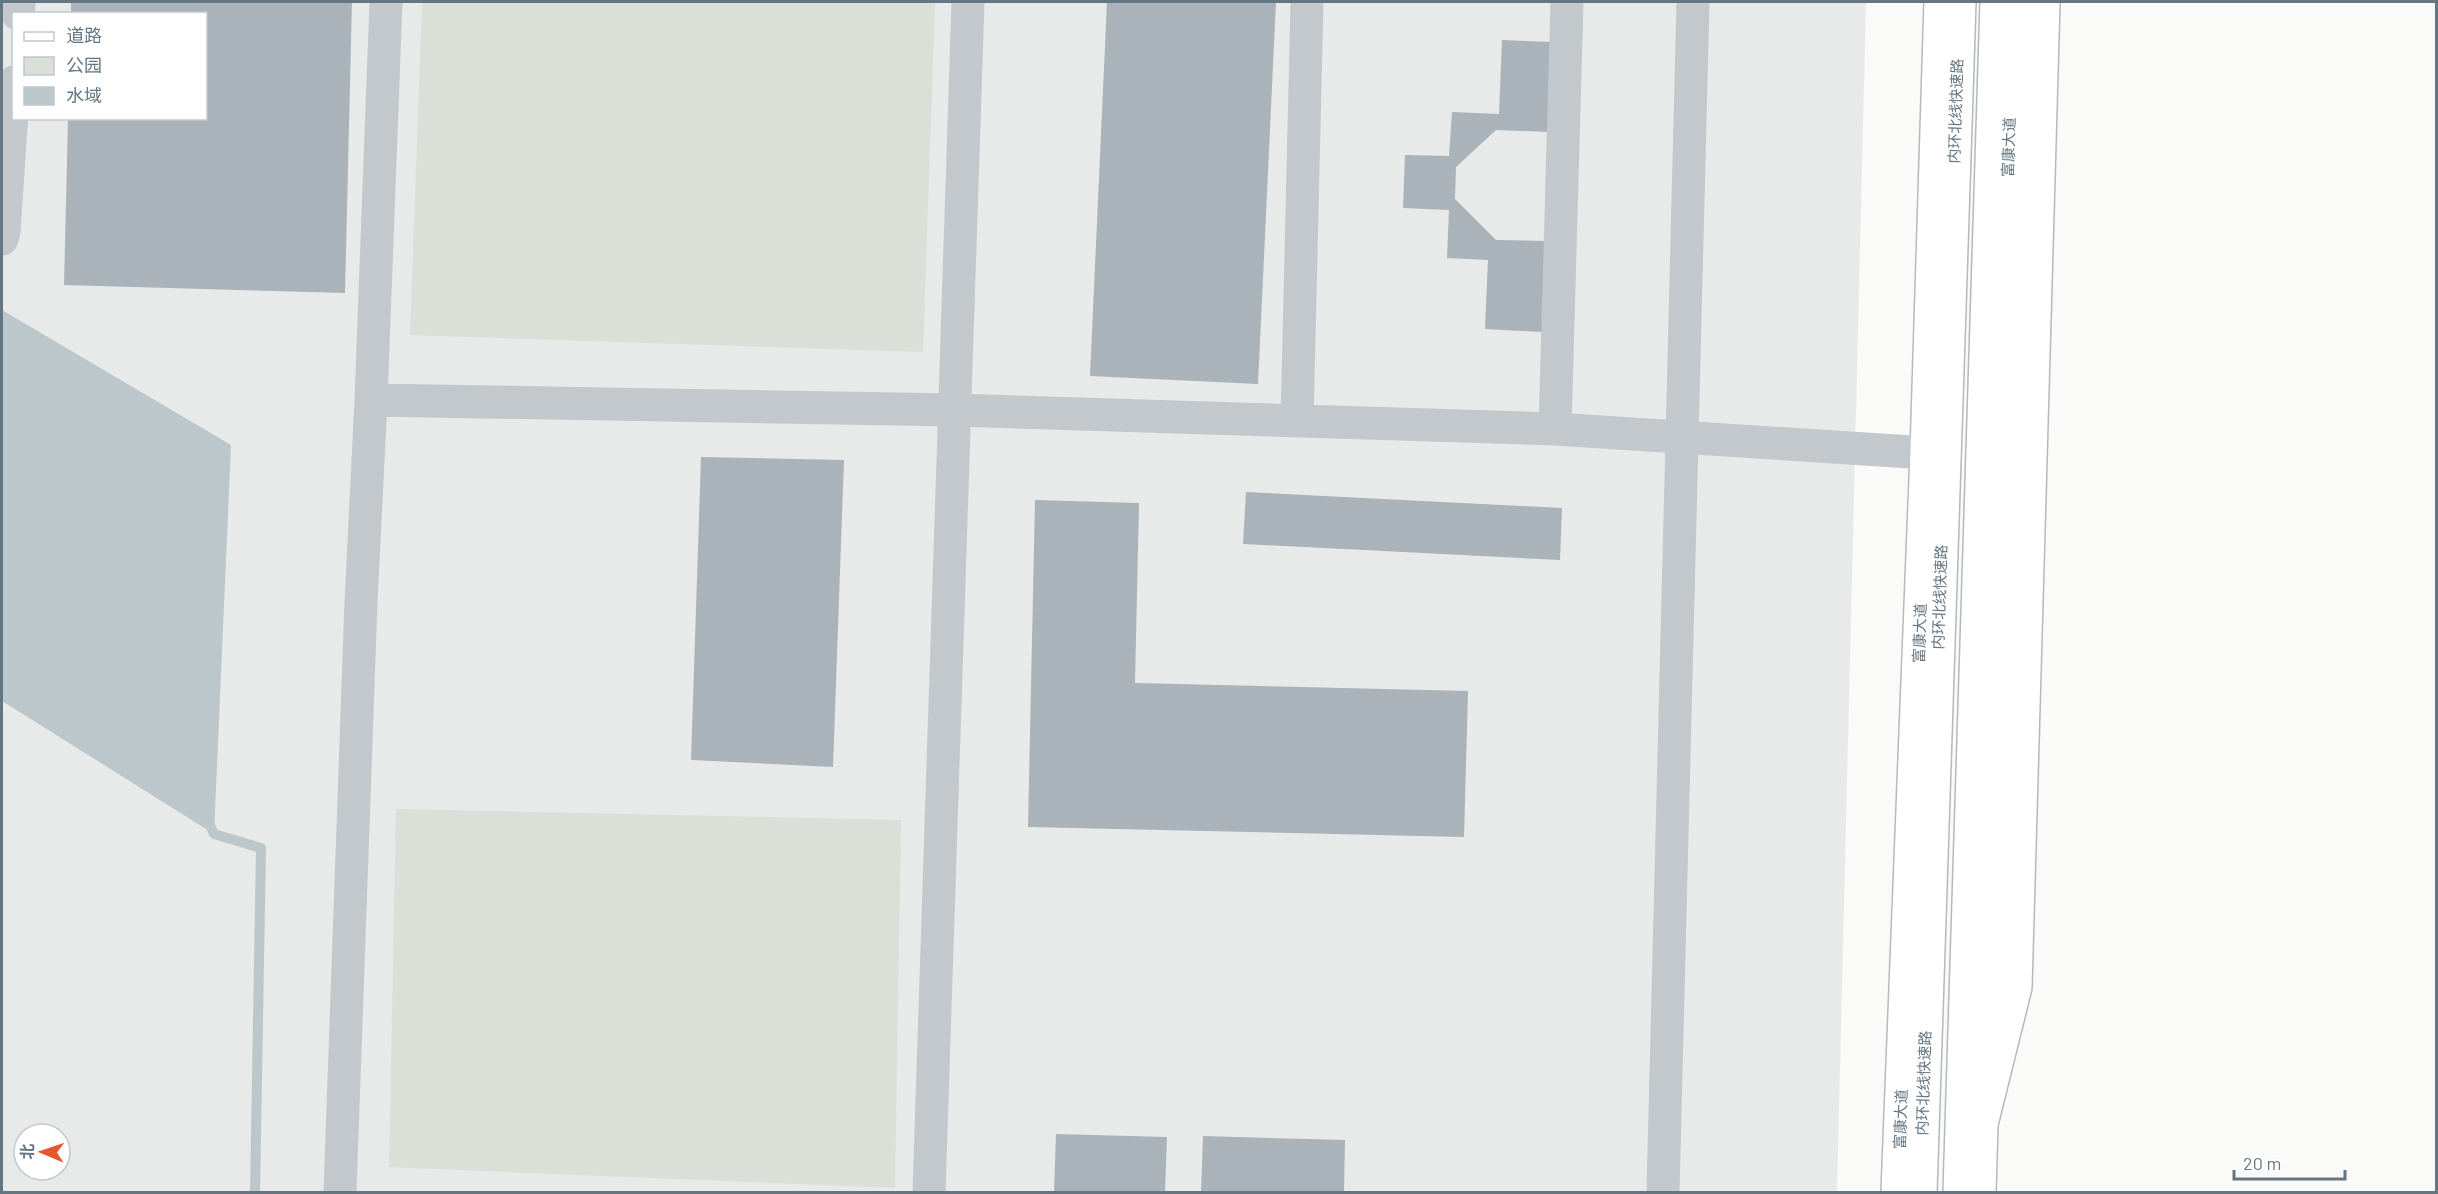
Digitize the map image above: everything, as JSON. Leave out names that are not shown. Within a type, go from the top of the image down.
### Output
[{"type":"main road","name":"富康大道","points":[[1898,1192],[1927,453],[1941,2]]},
{"type":"main road","name":"内环北线快速路","points":[[1920,1192],[1959,2]]},
{"type":"main road","points":[[1960,1192],[1997,2]]},
{"type":"main road","name":"富康大道","points":[[1978,1192],[2014,2]]},
{"type":"main road","points":[[1980,1128],[2015,987],[2043,2]]},
{"type":"lane","points":[[340,1192],[361,602],[386,2]]},
{"type":"lane","points":[[929,1192],[968,2]]},
{"type":"lane","points":[[1297,421],[1307,2]]},
{"type":"lane","points":[[1556,429],[1567,2]]},
{"type":"lane","points":[[1662,1192],[1693,2]]},
{"type":"lane","points":[[2,239],[12,112]]},
{"type":"lane","points":[[371,400],[956,410],[1556,429],[1927,453]]},
{"type":"shaded area","points":[[2,2],[1866,2],[1837,1192],[2,1192]]},
{"type":"green space","points":[[422,2],[935,2],[923,352],[410,335]]},
{"type":"green space","points":[[396,809],[901,820],[895,1188],[389,1167]]},
{"type":"water","points":[[2,310],[231,445],[214,834],[2,701]]},
{"type":"building","points":[[71,2],[352,2],[345,293],[64,285],[68,120],[207,120],[207,12],[71,12]]},
{"type":"building","points":[[1107,2],[1276,2],[1258,384],[1090,376]]},
{"type":"building","points":[[1502,40],[1552,42],[1548,132],[1496,130],[1456,167],[1455,199],[1496,240],[1546,241],[1542,332],[1485,329],[1488,260],[1447,258],[1449,210],[1403,208],[1405,155],[1449,156],[1452,112],[1499,114]]},
{"type":"building","points":[[701,457],[844,460],[833,767],[691,760]]},
{"type":"building","points":[[1246,492],[1562,508],[1560,560],[1243,544]]},
{"type":"building","points":[[1035,500],[1139,503],[1135,683],[1468,691],[1464,837],[1028,827]]},
{"type":"building","points":[[1056,1134],[1167,1137],[1165,1192],[1054,1192]]},
{"type":"building","points":[[1203,1136],[1345,1140],[1344,1192],[1201,1192]]},
{"type":"waterway","points":[[208,821],[214,834],[261,848],[255,1192]]}]
